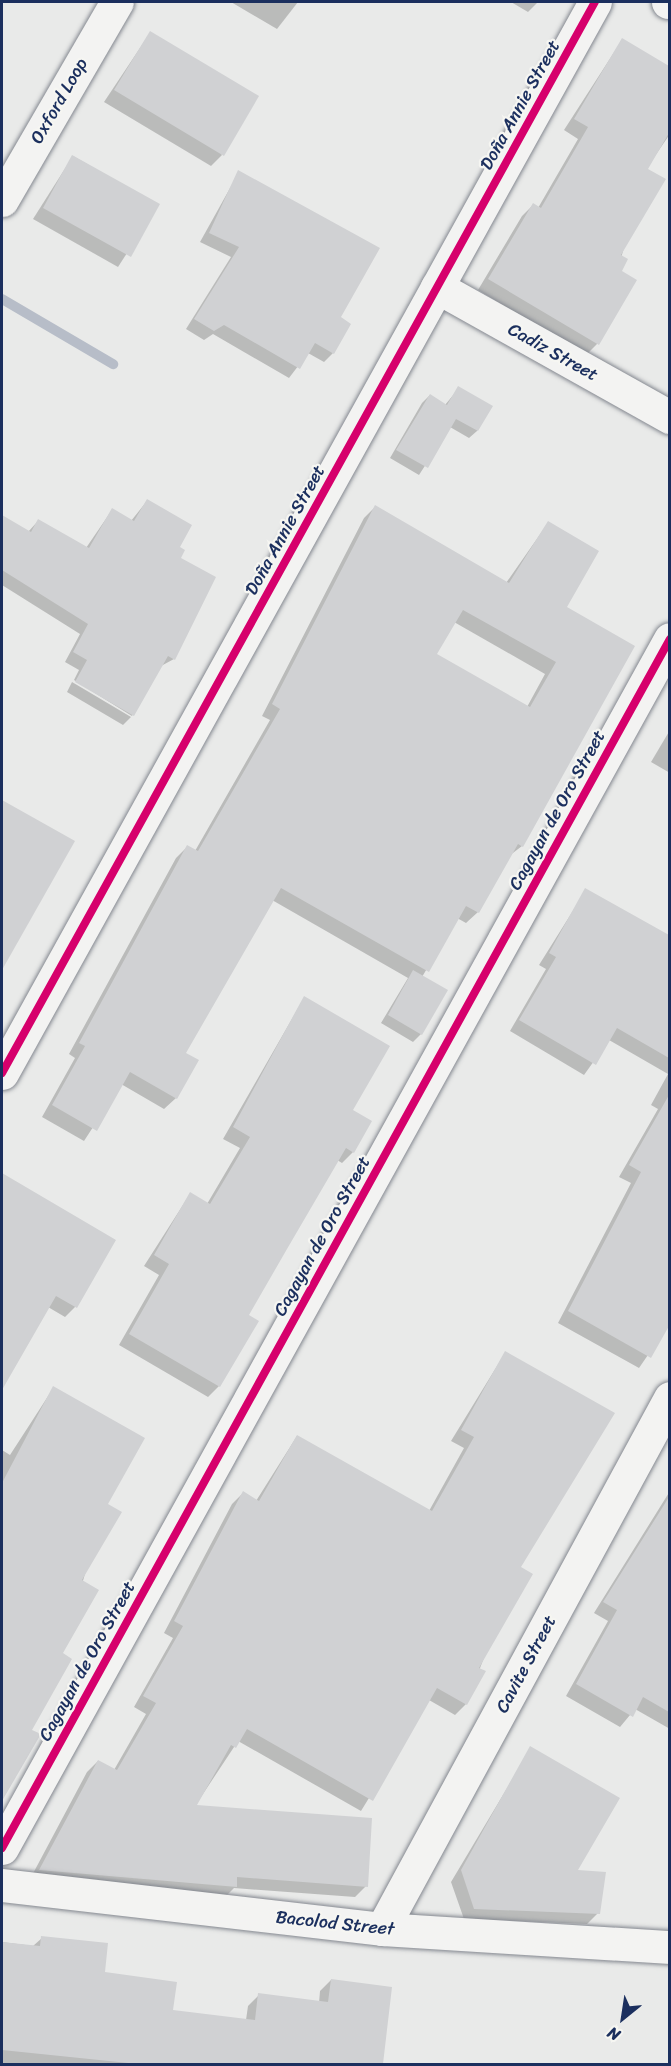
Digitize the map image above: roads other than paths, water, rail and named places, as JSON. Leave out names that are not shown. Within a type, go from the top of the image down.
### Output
[{"type":"street","name":"Oxford Loop","points":[[2,200],[117,2]]},
{"type":"street","name":"Doña Annie Street","points":[[2,1073],[595,2]]},
{"type":"street","name":"Cadiz Street","points":[[437,287],[669,417]]},
{"type":"street","name":"Cagayan de Oro Street","points":[[2,1848],[669,639]]},
{"type":"street","name":"Cavite Street","points":[[382,1929],[669,1398]]},
{"type":"street","name":"Bacolod Street","points":[[2,1885],[382,1929],[669,1947]]},
{"type":"waterway","points":[[2,299],[113,364]]}]
